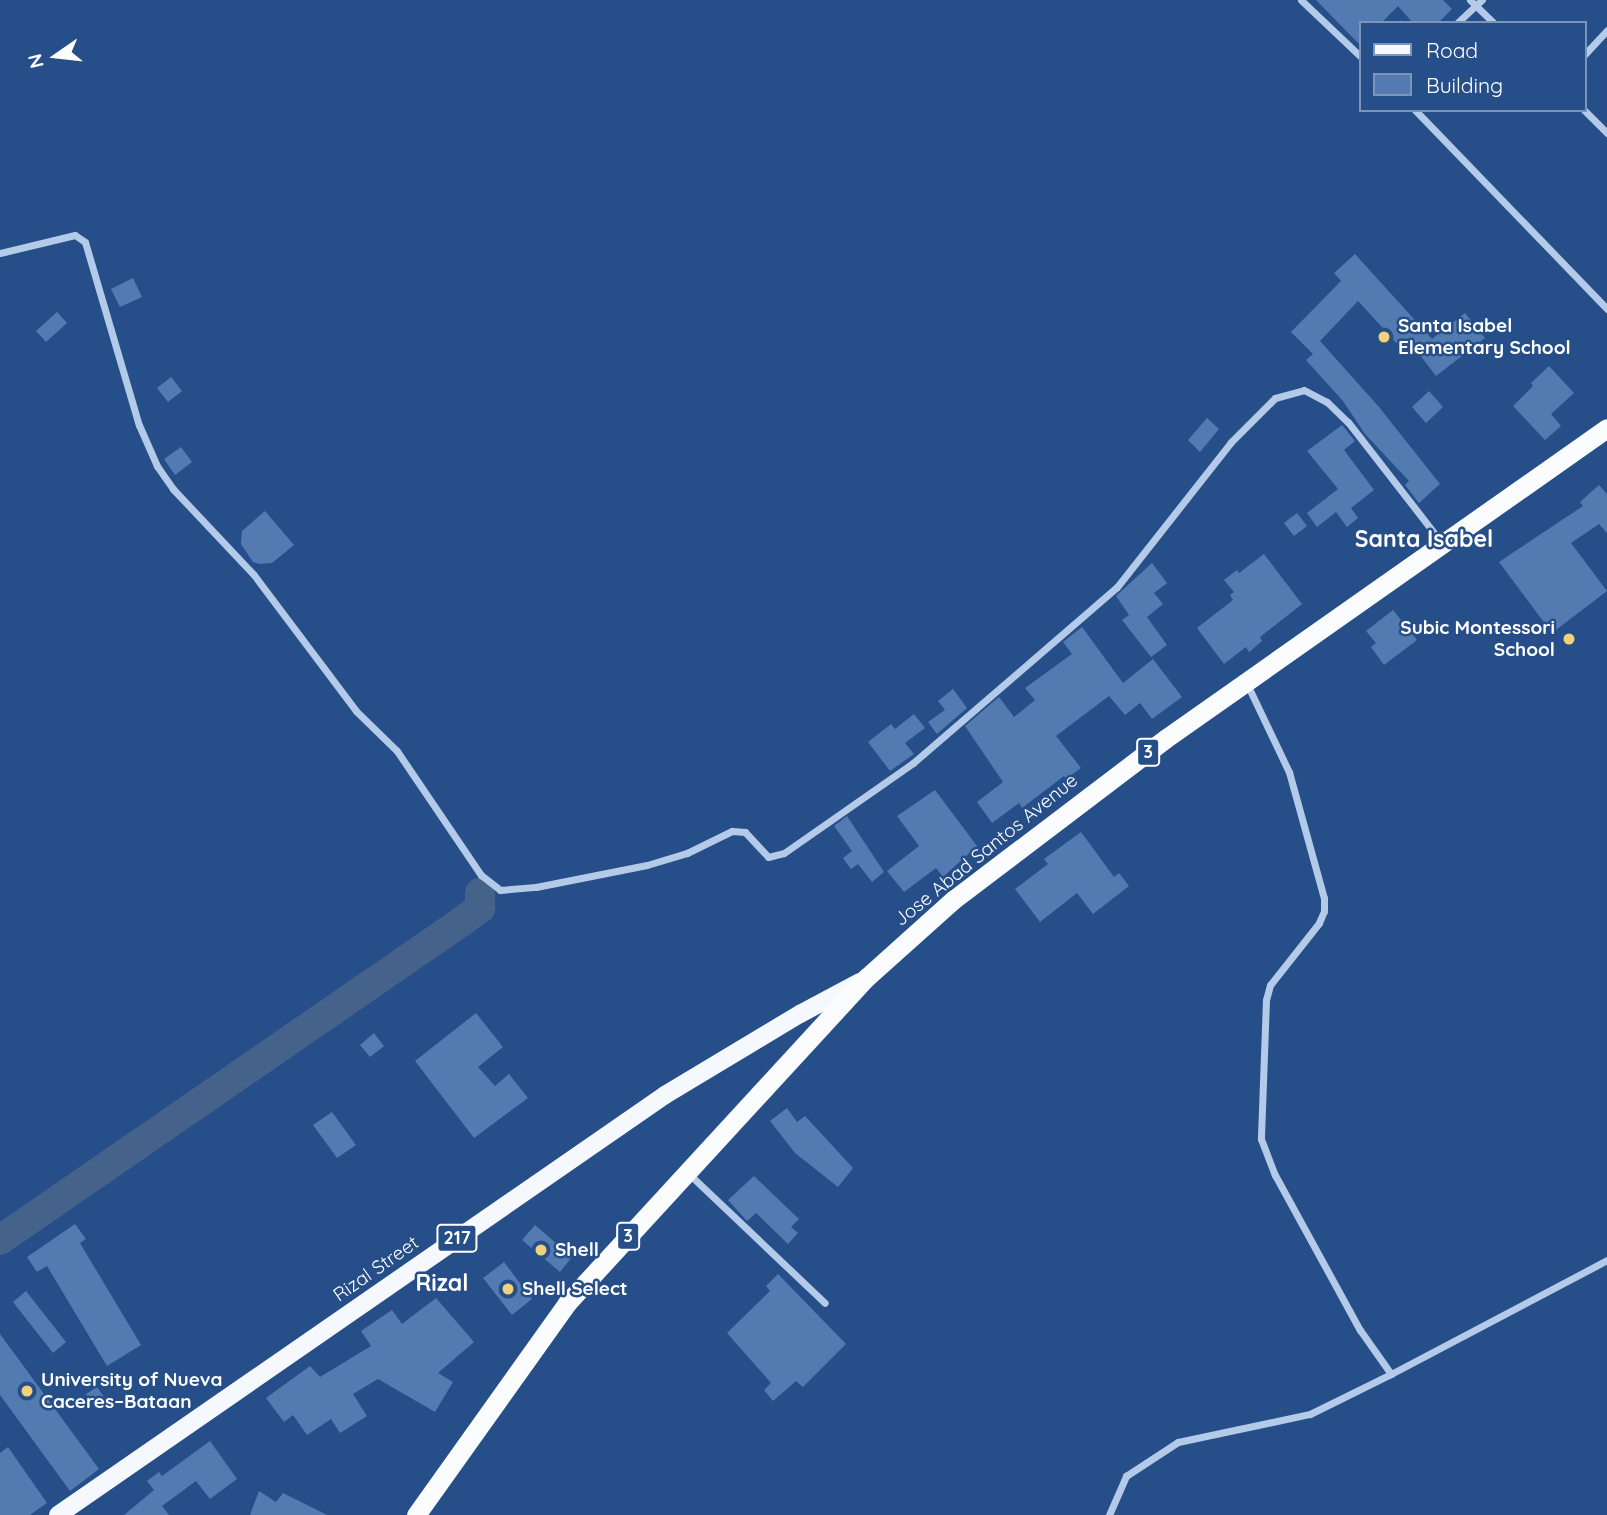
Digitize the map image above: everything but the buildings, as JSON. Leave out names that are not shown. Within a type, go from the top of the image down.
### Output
[{"type":"highway","name":"Jose Abad Santos Avenue","points":[[416,1515],[567,1303],[866,978],[953,900],[1165,739],[1247,684],[1607,428]]},
{"type":"main road","name":"Rizal Street","points":[[58,1515],[665,1095],[866,978]]},
{"type":"street","points":[[1301,0],[1358,54]]},
{"type":"street","points":[[1459,21],[1476,2],[1492,21]]},
{"type":"street","points":[[1586,53],[1607,30]]},
{"type":"street","points":[[1417,112],[1607,309]]},
{"type":"street","points":[[1586,112],[1607,133]]},
{"type":"street","points":[[0,253],[75,235],[85,242],[139,425],[157,466],[173,489],[254,575],[356,711],[397,751],[481,875],[499,890],[536,887],[647,865],[687,853],[732,831],[744,832],[768,857],[783,853],[913,763],[1117,587],[1231,442],[1275,398],[1304,390],[1327,402],[1348,422],[1443,543]]},
{"type":"street","points":[[1247,684],[1289,772],[1315,856],[1324,898],[1319,923],[1270,985],[1266,1000],[1262,1139],[1275,1175],[1360,1330],[1391,1374]]},
{"type":"street","points":[[686,1171],[825,1303]]},
{"type":"street","points":[[1109,1515],[1126,1476],[1178,1442],[1310,1414],[1607,1260]]},
{"type":"waterway","points":[[0,1240],[461,922],[480,908],[480,893]]},
{"type":"place","name":"Santa Isabel Elementary School","points":[[1384,337]]},
{"type":"place","name":"Subic Montessori School","points":[[1569,639]]},
{"type":"place","name":"Shell","points":[[541,1250]]},
{"type":"place","name":"Shell Select","points":[[508,1289]]},
{"type":"place","name":"University of Nueva Caceres–Bataan","points":[[27,1391]]},
{"type":"district","name":"Santa Isabel","points":[[1424,539]]},
{"type":"district","name":"Rizal","points":[[442,1283]]}]
